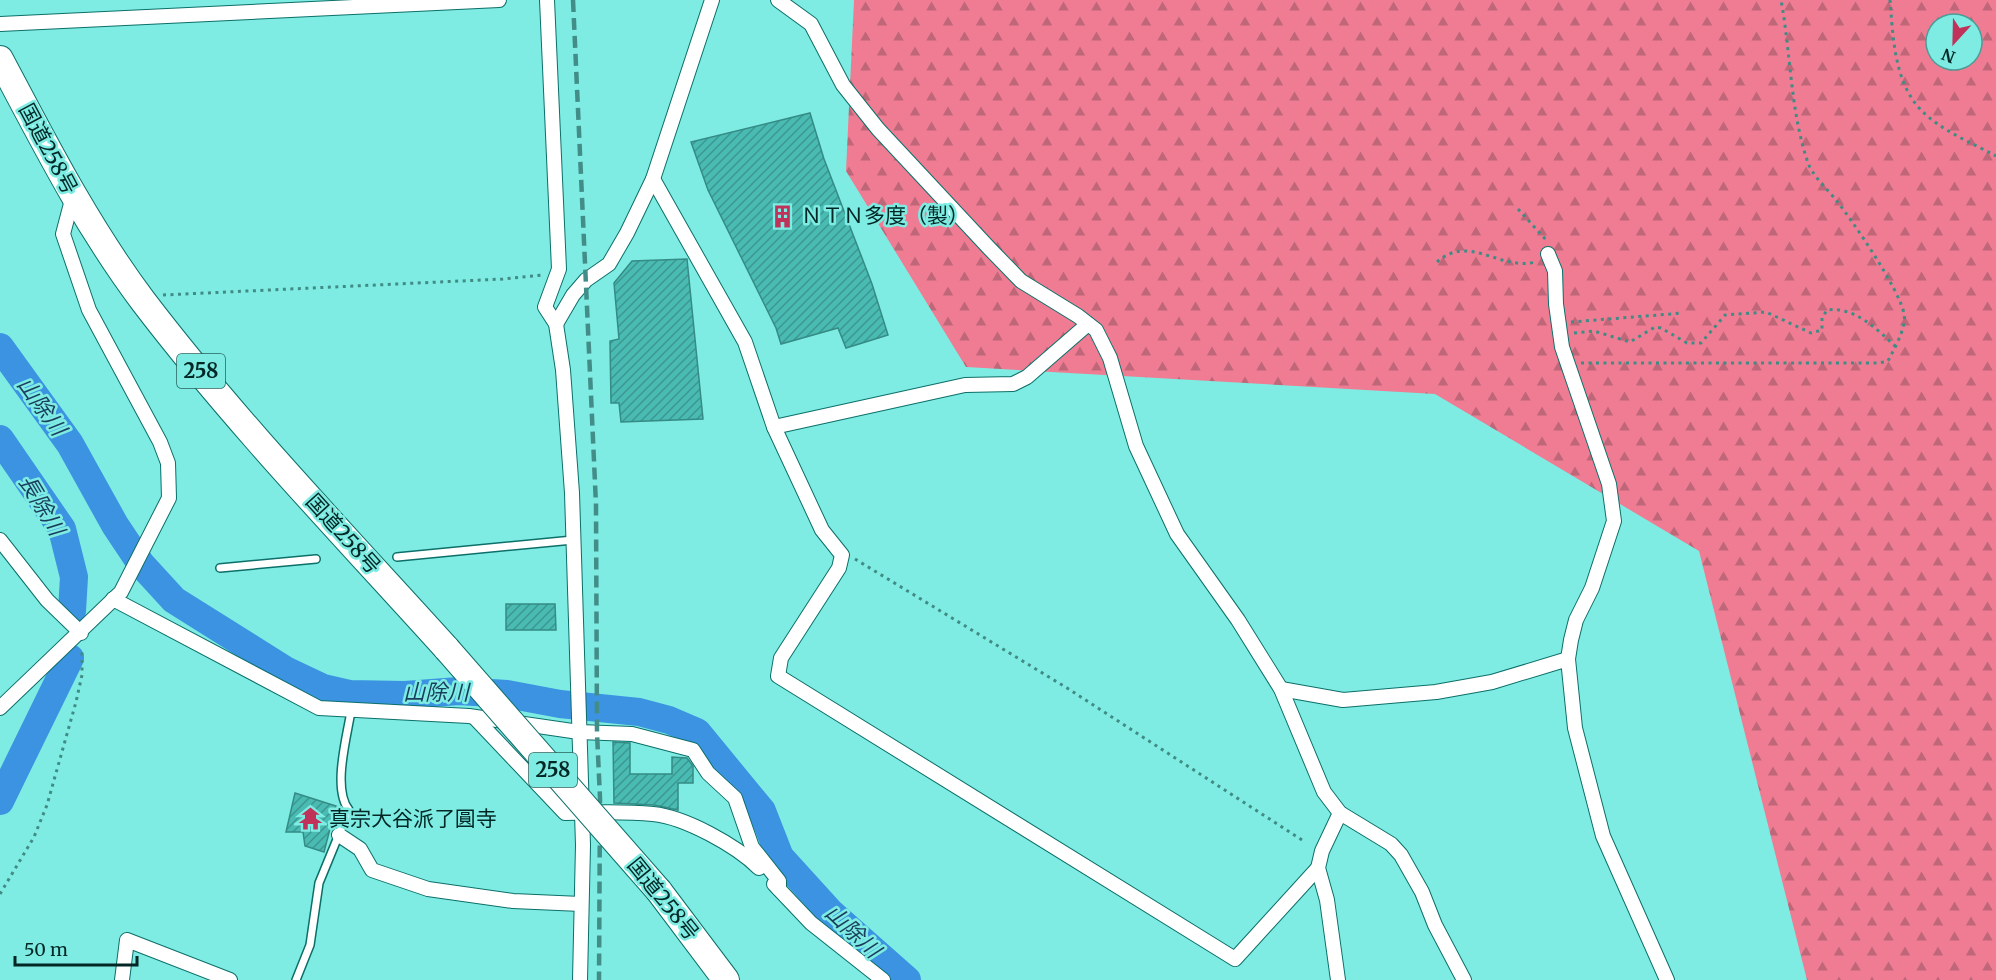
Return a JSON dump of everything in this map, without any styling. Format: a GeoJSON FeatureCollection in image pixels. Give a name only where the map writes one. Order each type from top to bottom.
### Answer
{"type":"FeatureCollection","features":[{"type":"Feature","properties":{"kind":"highway","name":"国道258号"},"geometry":{"type":"LineString","coordinates":[[0,59],[73,196],[142,300],[243,422],[447,649],[659,891],[726,980]]}},
{"type":"Feature","properties":{"kind":"street"},"geometry":{"type":"LineString","coordinates":[[0,24],[499,0]]}},
{"type":"Feature","properties":{"kind":"street"},"geometry":{"type":"LineString","coordinates":[[547,0],[559,269],[545,307],[556,324],[563,370],[573,540],[581,813],[580,980]]}},
{"type":"Feature","properties":{"kind":"street"},"geometry":{"type":"LineString","coordinates":[[556,324],[573,295],[586,280],[609,264],[653,179],[712,0]]}},
{"type":"Feature","properties":{"kind":"street"},"geometry":{"type":"LineString","coordinates":[[778,0],[811,24],[843,85],[878,129],[989,248],[1021,281],[1096,330],[1110,358],[1136,446],[1177,534],[1239,620],[1281,689],[1324,792],[1340,813],[1391,844],[1401,855],[1422,892],[1435,925],[1464,980]]}},
{"type":"Feature","properties":{"kind":"street"},"geometry":{"type":"LineString","coordinates":[[653,179],[745,342],[774,427],[822,530],[842,555],[839,568],[781,658],[778,676],[1235,958],[1318,868]]}},
{"type":"Feature","properties":{"kind":"street"},"geometry":{"type":"LineString","coordinates":[[1,706],[81,633],[117,595],[169,498],[168,463],[160,442],[89,310],[63,234],[73,196]]}},
{"type":"Feature","properties":{"kind":"street"},"geometry":{"type":"LineString","coordinates":[[1548,254],[1555,271],[1559,329],[1609,484],[1614,521],[1592,588],[1576,620],[1568,659],[1575,728],[1603,836],[1667,980]]}},
{"type":"Feature","properties":{"kind":"street"},"geometry":{"type":"LineString","coordinates":[[774,427],[965,385],[1013,384],[1027,377],[1088,324]]}},
{"type":"Feature","properties":{"kind":"street"},"geometry":{"type":"LineString","coordinates":[[0,540],[47,600],[81,633]]}},
{"type":"Feature","properties":{"kind":"street"},"geometry":{"type":"LineString","coordinates":[[117,595],[319,708],[474,717],[579,732],[632,735],[693,750],[708,773],[735,798],[752,847],[779,881],[779,889]]}},
{"type":"Feature","properties":{"kind":"street"},"geometry":{"type":"LineString","coordinates":[[1281,689],[1343,700],[1436,692],[1492,682],[1568,659]]}},
{"type":"Feature","properties":{"kind":"street"},"geometry":{"type":"LineString","coordinates":[[474,717],[565,813],[656,814],[701,830],[745,854],[811,922],[883,980]]}},
{"type":"Feature","properties":{"kind":"street"},"geometry":{"type":"LineString","coordinates":[[1338,980],[1329,910],[1318,868],[1322,851],[1340,813]]}},
{"type":"Feature","properties":{"kind":"street"},"geometry":{"type":"LineString","coordinates":[[339,835],[360,849],[372,870],[428,889],[513,901],[581,904]]}},
{"type":"Feature","properties":{"kind":"street"},"geometry":{"type":"LineString","coordinates":[[122,980],[127,940],[230,980]]}},
{"type":"Feature","properties":{"kind":"lane"},"geometry":{"type":"LineString","coordinates":[[397,557],[573,540]]}},
{"type":"Feature","properties":{"kind":"lane"},"geometry":{"type":"LineString","coordinates":[[220,568],[316,559]]}},
{"type":"Feature","properties":{"kind":"lane"},"geometry":{"type":"LineString","coordinates":[[296,980],[310,945],[319,883],[349,810],[342,801],[340,786],[351,711]]}},
{"type":"Feature","properties":{"kind":"path"},"geometry":{"type":"LineString","coordinates":[[1570,364],[1588,362],[1879,363],[1888,361],[1896,347],[1905,315],[1875,256],[1838,202],[1809,166],[1794,99],[1781,0]]}},
{"type":"Feature","properties":{"kind":"path"},"geometry":{"type":"LineString","coordinates":[[1890,0],[1897,57],[1913,101],[1922,112],[1941,125],[1996,156]]}},
{"type":"Feature","properties":{"kind":"path"},"geometry":{"type":"LineString","coordinates":[[1437,262],[1448,252],[1463,249],[1523,265],[1545,260],[1551,246],[1518,209]]}},
{"type":"Feature","properties":{"kind":"path"},"geometry":{"type":"LineString","coordinates":[[142,300],[151,294],[480,280],[545,274],[557,276]]}},
{"type":"Feature","properties":{"kind":"path"},"geometry":{"type":"LineString","coordinates":[[1559,329],[1594,331],[1630,342],[1655,327],[1687,343],[1701,343],[1725,315],[1766,312],[1811,333],[1822,330],[1822,318],[1827,309],[1841,308],[1875,327],[1896,347]]}},
{"type":"Feature","properties":{"kind":"path"},"geometry":{"type":"LineString","coordinates":[[1559,329],[1683,313]]}},
{"type":"Feature","properties":{"kind":"path"},"geometry":{"type":"LineString","coordinates":[[842,555],[851,557],[918,596],[1302,840]]}},
{"type":"Feature","properties":{"kind":"path"},"geometry":{"type":"LineString","coordinates":[[0,894],[34,837],[47,805],[82,675],[81,633]]}},
{"type":"Feature","properties":{"kind":"green space"},"geometry":{"type":"Polygon","coordinates":[[[854,0],[1996,0],[1996,980],[1807,980],[1699,551],[1435,394],[966,367],[846,171],[854,0]]]}},
{"type":"Feature","properties":{"kind":"building","name":"ＮＴＮ多度（製）"},"geometry":{"type":"Polygon","coordinates":[[[810,113],[824,159],[872,284],[888,335],[846,348],[838,328],[781,344],[776,328],[708,190],[691,142],[810,113]]]}},
{"type":"Feature","properties":{"kind":"building"},"geometry":{"type":"Polygon","coordinates":[[[687,259],[703,419],[621,422],[619,403],[611,403],[610,341],[619,339],[614,283],[632,261],[687,259]]]}},
{"type":"Feature","properties":{"kind":"building"},"geometry":{"type":"Polygon","coordinates":[[[506,604],[555,604],[556,630],[506,630],[506,604]]]}},
{"type":"Feature","properties":{"kind":"building"},"geometry":{"type":"Polygon","coordinates":[[[613,742],[630,743],[630,774],[672,774],[672,757],[687,758],[693,766],[693,783],[678,783],[678,810],[654,805],[614,803],[613,742]]]}},
{"type":"Feature","properties":{"kind":"building","name":"真宗大谷派了圓寺"},"geometry":{"type":"Polygon","coordinates":[[[295,793],[336,806],[324,852],[305,846],[303,832],[286,832],[295,793]]]}},
{"type":"Feature","properties":{"kind":"waterway","name":"山除川"},"geometry":{"type":"LineString","coordinates":[[0,347],[70,444],[115,525],[141,564],[174,600],[287,671],[323,688],[349,694],[405,695],[459,691],[507,694],[560,704],[639,712],[669,720],[697,732],[762,811],[780,857],[830,912],[907,980]]}},
{"type":"Feature","properties":{"kind":"waterway","name":"長除川"},"geometry":{"type":"LineString","coordinates":[[0,439],[62,529],[74,577],[72,611]]}},
{"type":"Feature","properties":{"kind":"waterway","name":"長除川"},"geometry":{"type":"LineString","coordinates":[[0,801],[70,658]]}},
{"type":"Feature","properties":{"kind":"railway"},"geometry":{"type":"LineString","coordinates":[[573,0],[596,505],[597,733],[600,798],[599,980]]}},
{"type":"Feature","properties":{"kind":"place","name":"ＮＴＮ多度（製）"},"geometry":{"type":"Point","coordinates":[783,216]}},
{"type":"Feature","properties":{"kind":"place","name":"真宗大谷派了圓寺"},"geometry":{"type":"Point","coordinates":[311,819]}}]}
